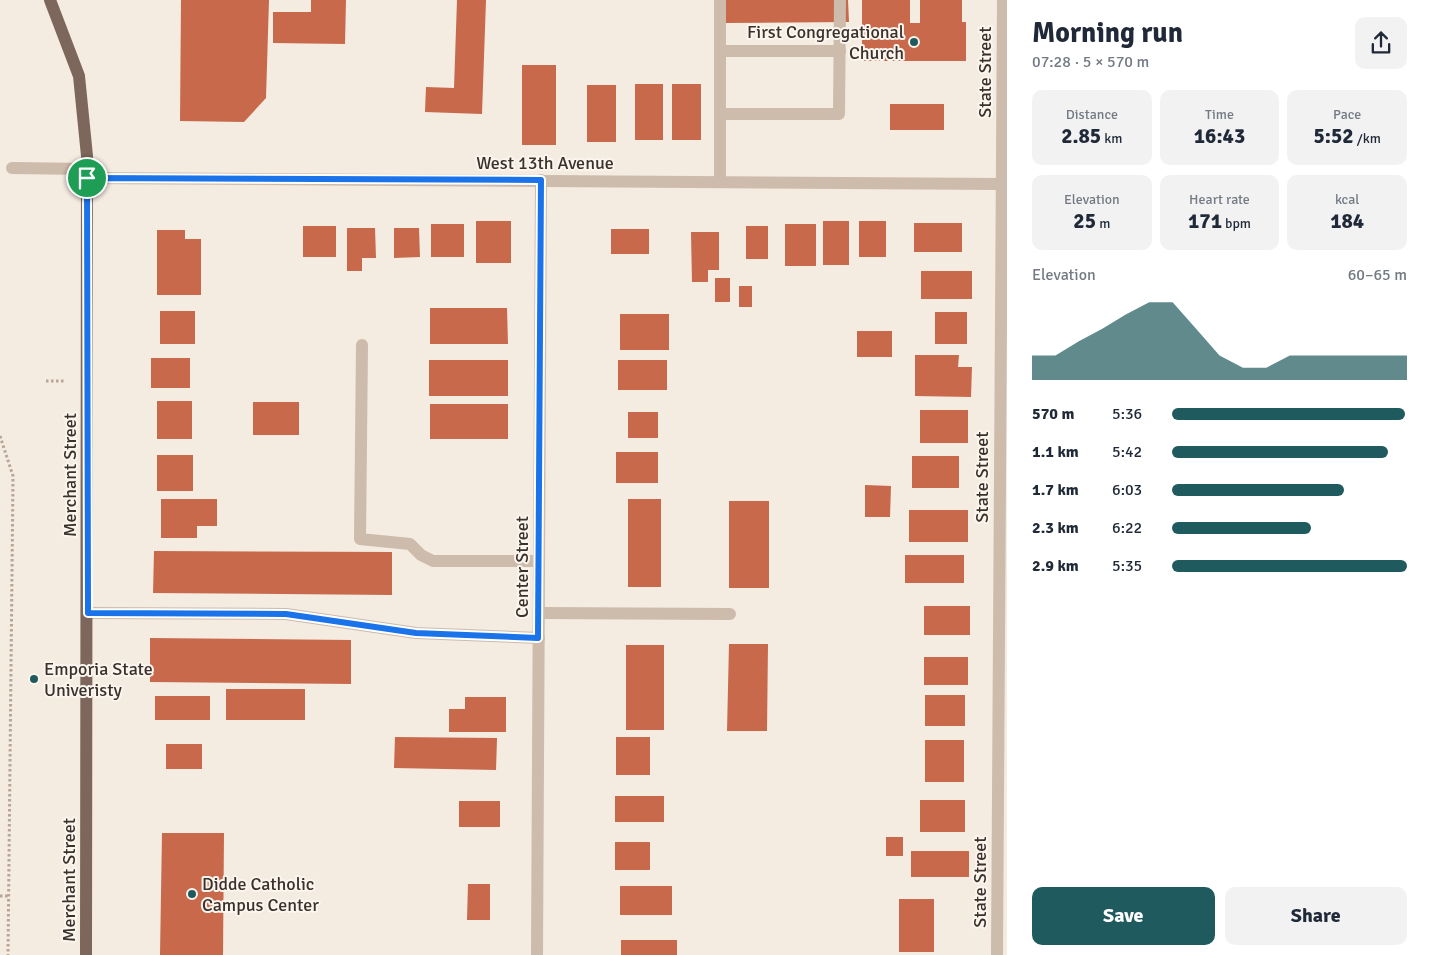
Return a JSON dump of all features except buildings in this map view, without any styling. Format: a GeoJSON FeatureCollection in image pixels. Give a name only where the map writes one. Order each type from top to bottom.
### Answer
{"type":"FeatureCollection","features":[{"type":"Feature","properties":{"kind":"main road","name":"Merchant Street"},"geometry":{"type":"LineString","coordinates":[[50,0],[79,76],[83,98],[87,173],[88,613],[86,955]]}},
{"type":"Feature","properties":{"kind":"street"},"geometry":{"type":"LineString","coordinates":[[720,0],[720,181]]}},
{"type":"Feature","properties":{"kind":"street"},"geometry":{"type":"LineString","coordinates":[[720,114],[839,114],[840,0]]}},
{"type":"Feature","properties":{"kind":"street","name":"State Street"},"geometry":{"type":"LineString","coordinates":[[997,955],[1003,532],[1003,0]]}},
{"type":"Feature","properties":{"kind":"street"},"geometry":{"type":"LineString","coordinates":[[720,51],[840,51]]}},
{"type":"Feature","properties":{"kind":"street","name":"West 13th Avenue"},"geometry":{"type":"LineString","coordinates":[[12,168],[87,173],[541,180],[1002,184]]}},
{"type":"Feature","properties":{"kind":"street","name":"Center Street"},"geometry":{"type":"LineString","coordinates":[[537,955],[541,180]]}},
{"type":"Feature","properties":{"kind":"street"},"geometry":{"type":"LineString","coordinates":[[362,345],[360,539],[410,544],[420,555],[433,561],[539,561]]}},
{"type":"Feature","properties":{"kind":"street"},"geometry":{"type":"LineString","coordinates":[[88,613],[286,614],[416,633],[538,638]]}},
{"type":"Feature","properties":{"kind":"street"},"geometry":{"type":"LineString","coordinates":[[539,613],[730,614]]}},
{"type":"Feature","properties":{"kind":"path"},"geometry":{"type":"LineString","coordinates":[[46,380],[64,381]]}},
{"type":"Feature","properties":{"kind":"path"},"geometry":{"type":"LineString","coordinates":[[0,436],[13,476],[8,955]]}},
{"type":"Feature","properties":{"kind":"path"},"geometry":{"type":"LineString","coordinates":[[0,896],[9,896]]}},
{"type":"Feature","properties":{"kind":"place","name":"First Congregational Church"},"geometry":{"type":"Point","coordinates":[914,42]}},
{"type":"Feature","properties":{"kind":"place","name":"Emporia State Univeristy"},"geometry":{"type":"Point","coordinates":[34,679]}},
{"type":"Feature","properties":{"kind":"place","name":"Didde Catholic Campus Center"},"geometry":{"type":"Point","coordinates":[192,894]}},
{"type":"Feature","properties":{"kind":"route"},"geometry":{"type":"LineString","coordinates":[[87,178],[541,180],[538,638],[416,633],[286,614],[88,613],[87,178]]}}]}
